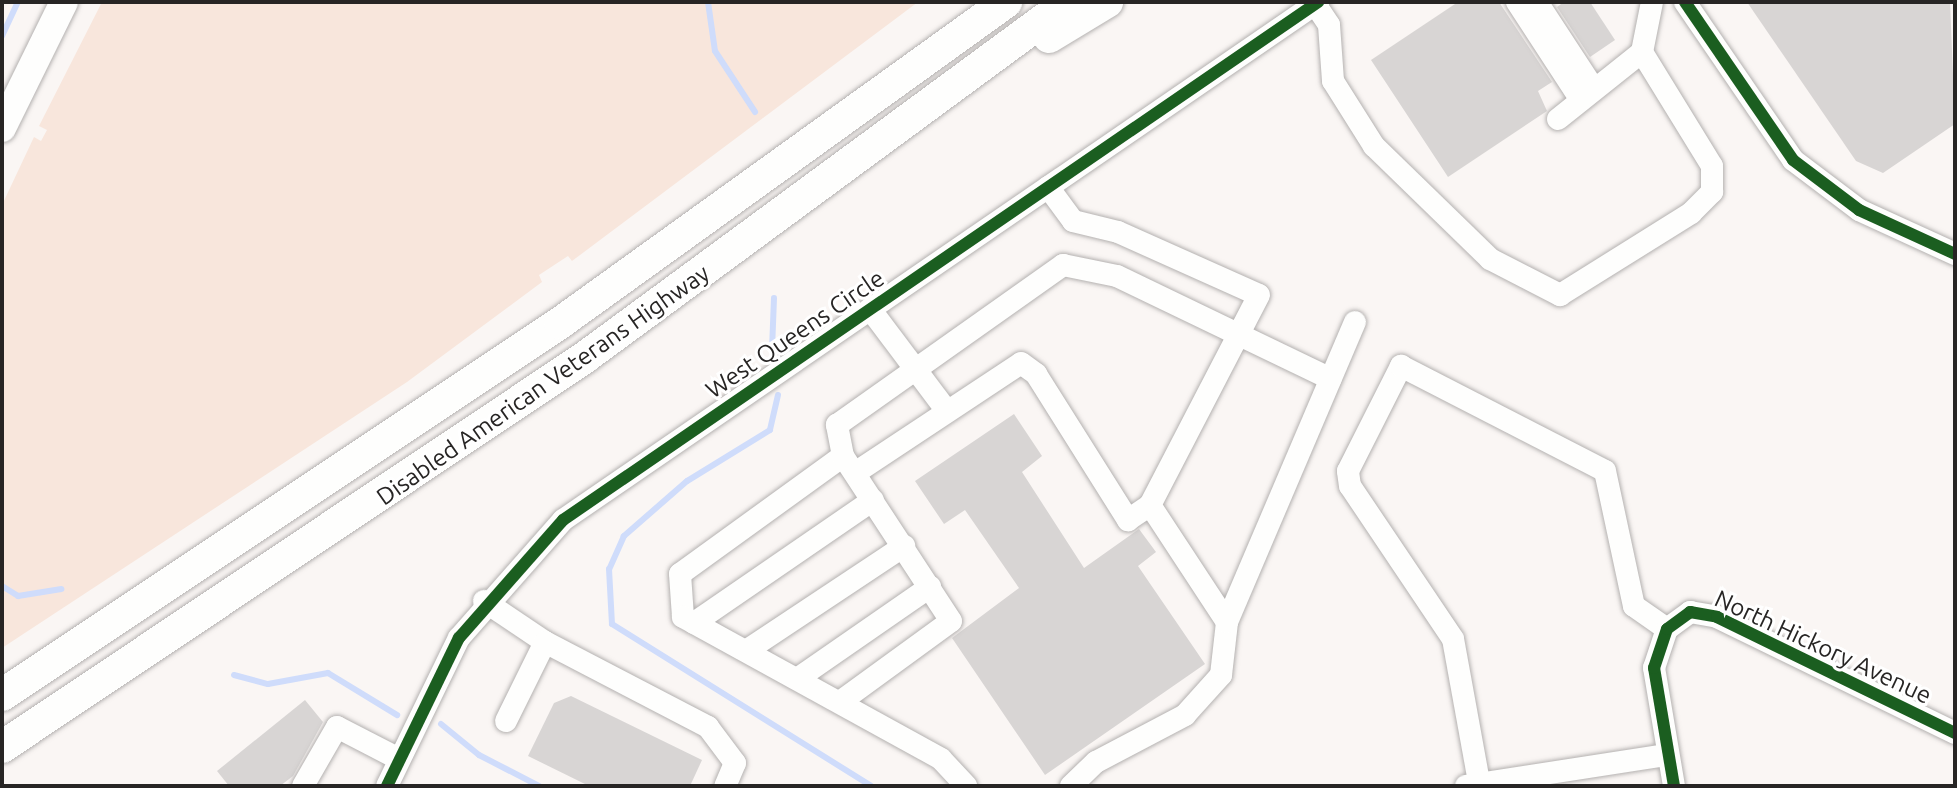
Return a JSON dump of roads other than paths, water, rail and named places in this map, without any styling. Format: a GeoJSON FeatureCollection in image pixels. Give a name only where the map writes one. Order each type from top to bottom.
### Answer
{"type":"FeatureCollection","features":[{"type":"Feature","properties":{"kind":"highway","name":"Disabled American Veterans Highway"},"geometry":{"type":"LineString","coordinates":[[2,695],[547,332],[1006,2]]}},
{"type":"Feature","properties":{"kind":"highway","name":"Disabled American Veterans Highway"},"geometry":{"type":"LineString","coordinates":[[2,747],[584,358],[917,117],[1068,2]]}},
{"type":"Feature","properties":{"kind":"highway"},"geometry":{"type":"LineString","coordinates":[[917,117],[1107,2]]}},
{"type":"Feature","properties":{"kind":"main road"},"geometry":{"type":"LineString","coordinates":[[2,128],[64,2]]}},
{"type":"Feature","properties":{"kind":"street"},"geometry":{"type":"LineString","coordinates":[[1517,2],[1587,94]]}},
{"type":"Feature","properties":{"kind":"street"},"geometry":{"type":"LineString","coordinates":[[1537,2],[1587,94]]}},
{"type":"Feature","properties":{"kind":"street"},"geometry":{"type":"LineString","coordinates":[[1558,119],[1642,52],[1652,2]]}},
{"type":"Feature","properties":{"kind":"street"},"geometry":{"type":"LineString","coordinates":[[1685,2],[1793,160],[1859,210],[1955,254]]}},
{"type":"Feature","properties":{"kind":"street"},"geometry":{"type":"LineString","coordinates":[[1317,3],[1329,25],[1333,81],[1381,154],[1490,259],[1560,295],[1691,213],[1712,192],[1712,166],[1642,52]]}},
{"type":"Feature","properties":{"kind":"street","name":"West Queens Circle"},"geometry":{"type":"LineString","coordinates":[[387,786],[435,680],[484,601],[563,520],[1317,3]]}},
{"type":"Feature","properties":{"kind":"street"},"geometry":{"type":"LineString","coordinates":[[966,786],[941,759],[683,617],[680,574],[849,464],[946,410],[1021,363],[1036,374],[1128,520],[1150,505],[1259,295],[1118,232],[1073,221],[1048,187]]}},
{"type":"Feature","properties":{"kind":"street"},"geometry":{"type":"LineString","coordinates":[[840,702],[951,621],[849,464],[837,425],[1063,265],[1117,276],[1331,379]]}},
{"type":"Feature","properties":{"kind":"street"},"geometry":{"type":"LineString","coordinates":[[870,309],[946,410]]}},
{"type":"Feature","properties":{"kind":"street"},"geometry":{"type":"LineString","coordinates":[[1071,786],[1096,762],[1185,715],[1221,675],[1227,622],[1355,322]]}},
{"type":"Feature","properties":{"kind":"street"},"geometry":{"type":"LineString","coordinates":[[1666,755],[1472,784],[1453,639],[1350,486],[1348,471],[1401,366],[1605,471],[1634,606],[1670,625],[1654,668],[1666,755],[1674,786]]}},
{"type":"Feature","properties":{"kind":"street"},"geometry":{"type":"LineString","coordinates":[[694,623],[873,500]]}},
{"type":"Feature","properties":{"kind":"street"},"geometry":{"type":"LineString","coordinates":[[1150,505],[1227,622]]}},
{"type":"Feature","properties":{"kind":"street"},"geometry":{"type":"LineString","coordinates":[[746,651],[904,546]]}},
{"type":"Feature","properties":{"kind":"street"},"geometry":{"type":"LineString","coordinates":[[797,679],[930,587]]}},
{"type":"Feature","properties":{"kind":"street"},"geometry":{"type":"LineString","coordinates":[[484,601],[545,642],[708,727],[735,763],[725,786]]}},
{"type":"Feature","properties":{"kind":"street","name":"North Hickory Avenue"},"geometry":{"type":"LineString","coordinates":[[1670,625],[1690,612],[1717,617],[1955,733]]}},
{"type":"Feature","properties":{"kind":"street"},"geometry":{"type":"LineString","coordinates":[[506,721],[545,642]]}},
{"type":"Feature","properties":{"kind":"street"},"geometry":{"type":"LineString","coordinates":[[303,786],[337,727],[399,759]]}},
{"type":"Feature","properties":{"kind":"waterway"},"geometry":{"type":"LineString","coordinates":[[2,36],[18,2]]}},
{"type":"Feature","properties":{"kind":"waterway"},"geometry":{"type":"LineString","coordinates":[[708,2],[715,51],[755,112]]}},
{"type":"Feature","properties":{"kind":"waterway"},"geometry":{"type":"LineString","coordinates":[[772,350],[774,298]]}},
{"type":"Feature","properties":{"kind":"waterway"},"geometry":{"type":"LineString","coordinates":[[778,395],[770,430],[687,481],[624,536],[609,569],[612,624],[871,786]]}},
{"type":"Feature","properties":{"kind":"waterway"},"geometry":{"type":"LineString","coordinates":[[2,586],[18,596],[61,589]]}},
{"type":"Feature","properties":{"kind":"waterway"},"geometry":{"type":"LineString","coordinates":[[234,675],[268,684],[328,673],[397,715]]}},
{"type":"Feature","properties":{"kind":"waterway"},"geometry":{"type":"LineString","coordinates":[[441,724],[479,755],[539,786]]}}]}
